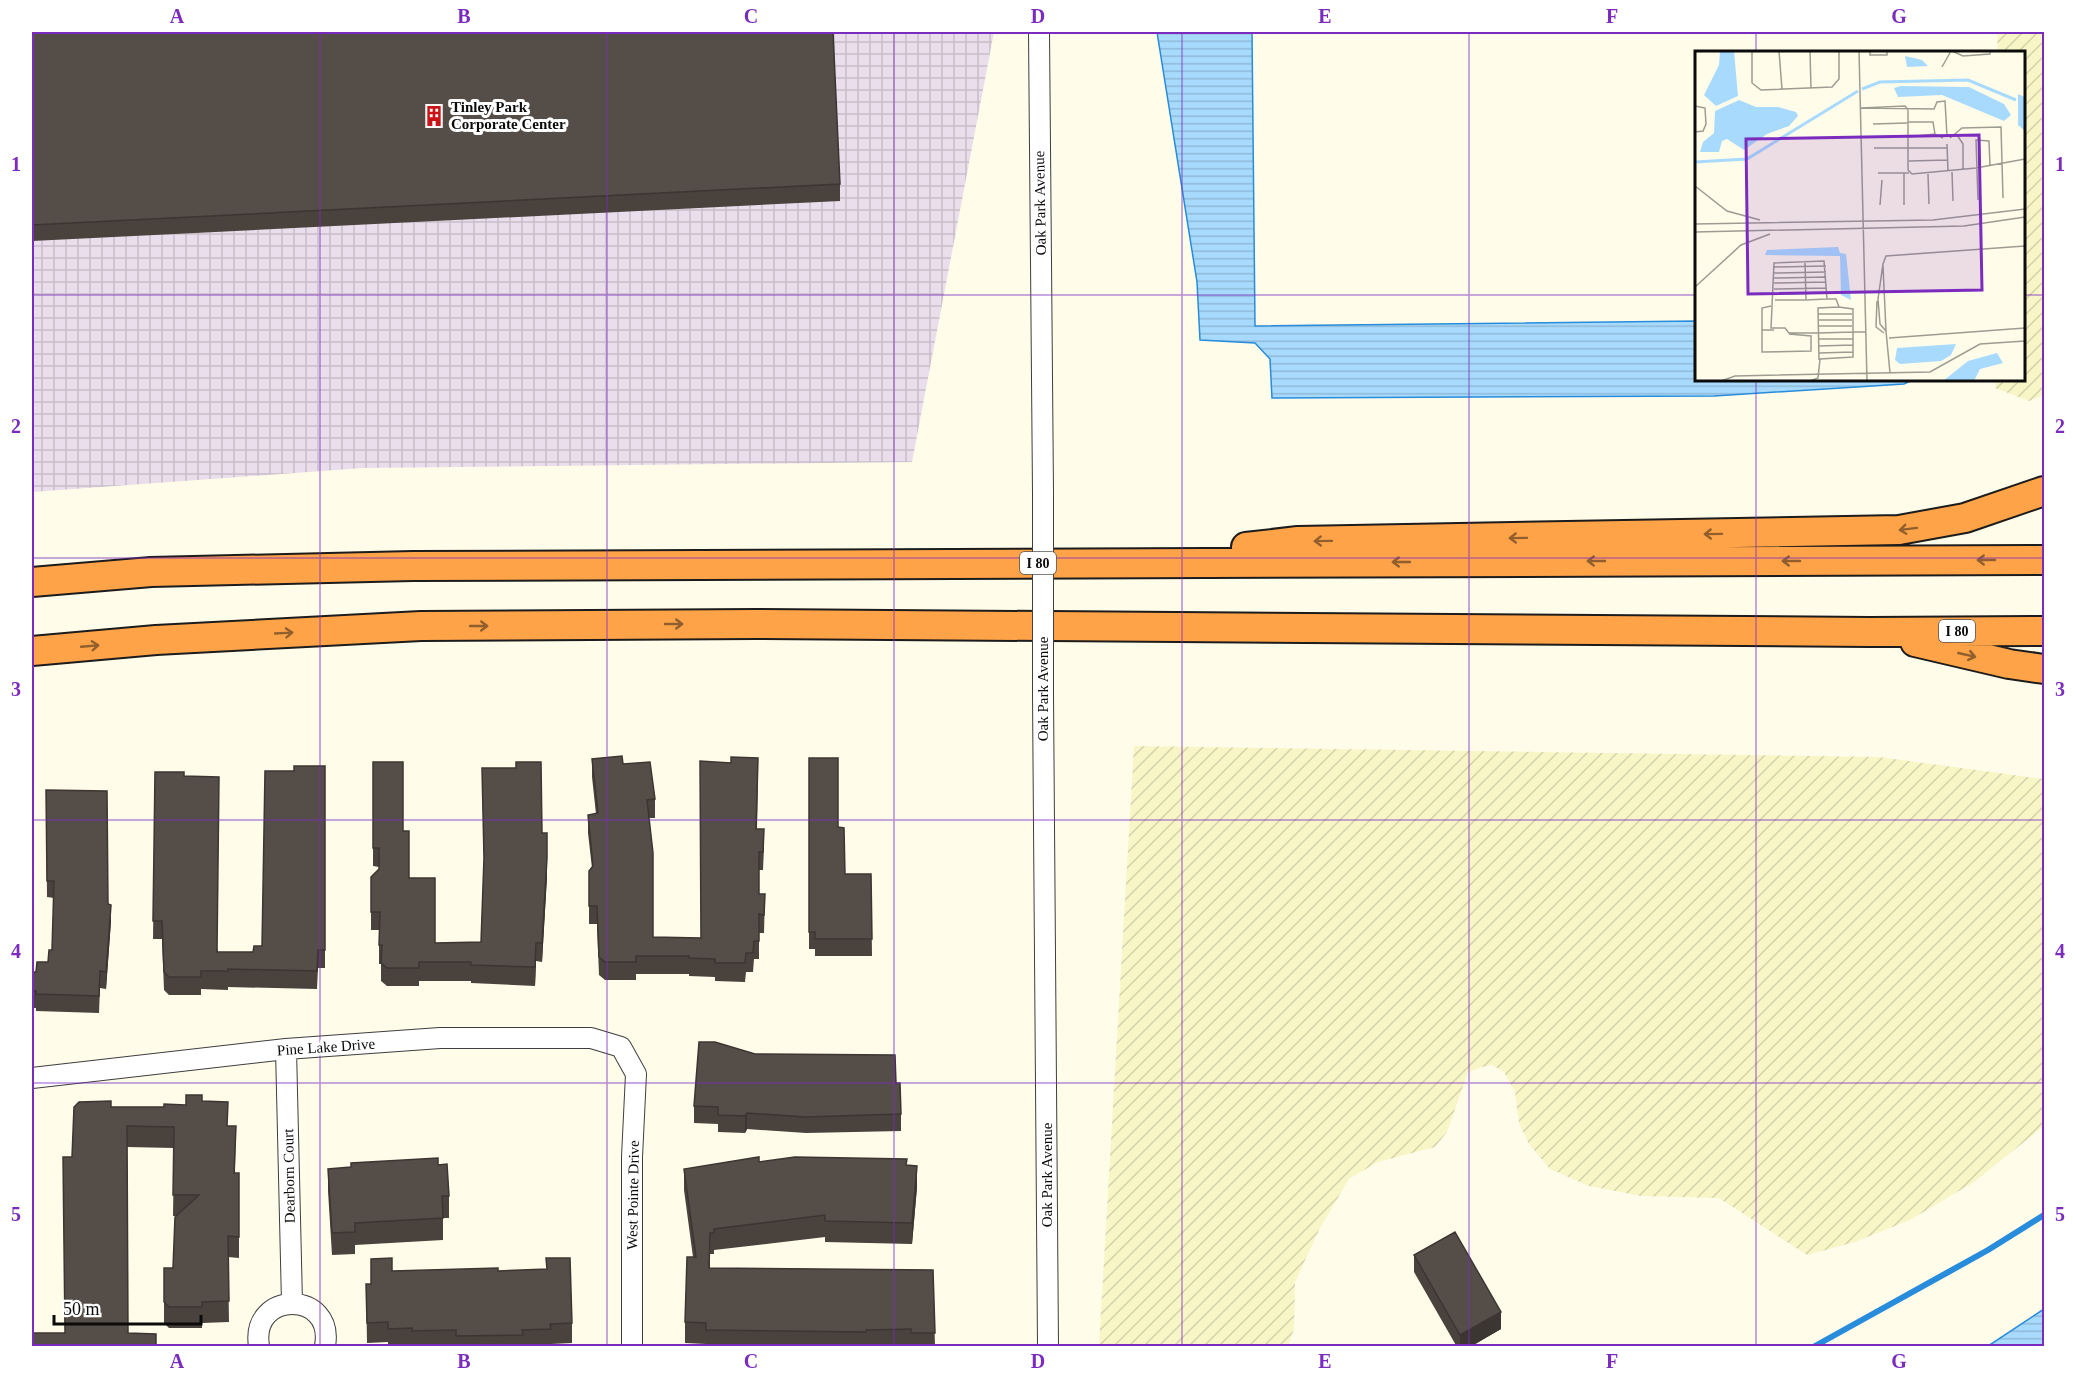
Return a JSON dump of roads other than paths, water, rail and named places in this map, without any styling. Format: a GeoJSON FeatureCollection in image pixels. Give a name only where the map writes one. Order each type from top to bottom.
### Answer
{"type":"FeatureCollection","features":[{"type":"Feature","properties":{"kind":"highway"},"geometry":{"type":"LineString","coordinates":[[1085,563],[1298,541],[1899,530],[1965,518],[2044,491]]}},
{"type":"Feature","properties":{"kind":"highway","name":"I 80"},"geometry":{"type":"LineString","coordinates":[[32,582],[151,572],[401,566],[2044,560]]}},
{"type":"Feature","properties":{"kind":"highway","name":"I 80"},"geometry":{"type":"LineString","coordinates":[[32,651],[156,640],[433,626],[768,624],[1870,632],[2044,631]]}},
{"type":"Feature","properties":{"kind":"highway"},"geometry":{"type":"LineString","coordinates":[[1870,632],[2009,664],[2044,669]]}},
{"type":"Feature","properties":{"kind":"street","name":"Oak Park Avenue"},"geometry":{"type":"LineString","coordinates":[[1039,32],[1048,1347]]}},
{"type":"Feature","properties":{"kind":"street","name":"Pine Lake Drive"},"geometry":{"type":"LineString","coordinates":[[32,1078],[286,1049],[440,1038],[591,1038],[608,1041],[621,1047]]}},
{"type":"Feature","properties":{"kind":"street","name":"West Pointe Drive"},"geometry":{"type":"LineString","coordinates":[[621,1047],[636,1074],[632,1157],[632,1347]]}},
{"type":"Feature","properties":{"kind":"street","name":"Dearborn Court"},"geometry":{"type":"LineString","coordinates":[[286,1049],[292,1303]]}},
{"type":"Feature","properties":{"kind":"street"},"geometry":{"type":"LineString","coordinates":[[259,1347],[259,1328],[264,1318],[271,1310],[292,1303],[311,1309],[319,1316],[326,1334],[325,1347]]}},
{"type":"Feature","properties":{"kind":"water"},"geometry":{"type":"Polygon","coordinates":[[[1157,32],[1252,32],[1255,326],[1695,321],[1695,381],[1910,381],[1904,384],[1714,396],[1272,398],[1270,359],[1255,343],[1200,340],[1197,282],[1157,32]]]}},
{"type":"Feature","properties":{"kind":"water"},"geometry":{"type":"Polygon","coordinates":[[[2044,1309],[2044,1346],[1988,1346],[2044,1309]]]}},
{"type":"Feature","properties":{"kind":"waterway"},"geometry":{"type":"LineString","coordinates":[[1815,1346],[1988,1250],[2044,1215]]}},
{"type":"Feature","properties":{"kind":"place","name":"Tinley Park Corporate Center"},"geometry":{"type":"Point","coordinates":[434,116]}}]}
